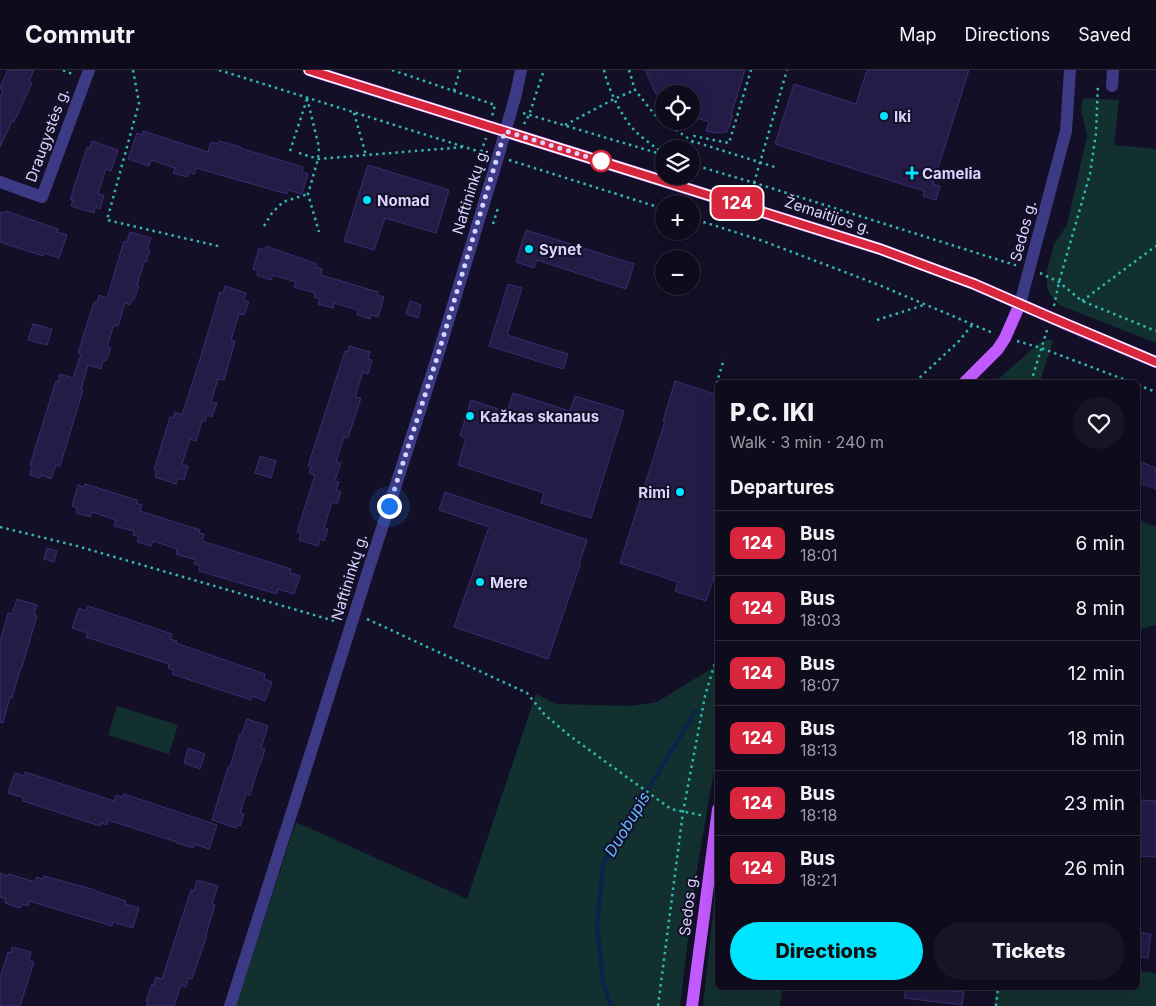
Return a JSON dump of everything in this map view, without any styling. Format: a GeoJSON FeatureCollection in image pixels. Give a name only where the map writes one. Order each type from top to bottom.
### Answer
{"type":"FeatureCollection","features":[{"type":"Feature","properties":{"kind":"main road","name":"Žemaitijos g."},"geometry":{"type":"LineString","coordinates":[[309,70],[880,249],[974,284],[1156,362]]}},
{"type":"Feature","properties":{"kind":"main road","name":"Sedos g."},"geometry":{"type":"LineString","coordinates":[[967,380],[998,349],[1020,304]]}},
{"type":"Feature","properties":{"kind":"main road","name":"Sedos g."},"geometry":{"type":"LineString","coordinates":[[692,1006],[715,828]]}},
{"type":"Feature","properties":{"kind":"street","name":"Draugystės g."},"geometry":{"type":"LineString","coordinates":[[0,182],[42,197],[89,70]]}},
{"type":"Feature","properties":{"kind":"street","name":"Naftininkų g."},"geometry":{"type":"LineString","coordinates":[[230,1006],[437,358],[498,157],[521,70]]}},
{"type":"Feature","properties":{"kind":"street","name":"Sedos g."},"geometry":{"type":"LineString","coordinates":[[1020,304],[1066,131],[1070,70]]}},
{"type":"Feature","properties":{"kind":"street"},"geometry":{"type":"LineString","coordinates":[[1112,86],[1113,70]]}},
{"type":"Feature","properties":{"kind":"path"},"geometry":{"type":"LineString","coordinates":[[133,70],[139,103],[106,220],[222,247]]}},
{"type":"Feature","properties":{"kind":"path"},"geometry":{"type":"LineString","coordinates":[[219,70],[655,206]]}},
{"type":"Feature","properties":{"kind":"path"},"geometry":{"type":"LineString","coordinates":[[392,70],[496,105],[481,152]]}},
{"type":"Feature","properties":{"kind":"path"},"geometry":{"type":"LineString","coordinates":[[454,91],[460,70]]}},
{"type":"Feature","properties":{"kind":"path"},"geometry":{"type":"LineString","coordinates":[[518,136],[529,115],[544,70]]}},
{"type":"Feature","properties":{"kind":"path"},"geometry":{"type":"LineString","coordinates":[[604,70],[606,82],[618,106],[636,131],[655,147]]}},
{"type":"Feature","properties":{"kind":"path"},"geometry":{"type":"LineString","coordinates":[[629,70],[635,90],[655,115],[691,140]]}},
{"type":"Feature","properties":{"kind":"path"},"geometry":{"type":"LineString","coordinates":[[692,140],[694,136],[729,143],[751,70]]}},
{"type":"Feature","properties":{"kind":"path"},"geometry":{"type":"LineString","coordinates":[[754,182],[787,70]]}},
{"type":"Feature","properties":{"kind":"path"},"geometry":{"type":"LineString","coordinates":[[1032,380],[1052,318],[1059,282],[1090,174],[1096,132],[1098,78]]}},
{"type":"Feature","properties":{"kind":"path"},"geometry":{"type":"LineString","coordinates":[[564,126],[614,98],[635,90]]}},
{"type":"Feature","properties":{"kind":"path"},"geometry":{"type":"LineString","coordinates":[[290,151],[307,98]]}},
{"type":"Feature","properties":{"kind":"path"},"geometry":{"type":"LineString","coordinates":[[307,98],[319,147],[318,159],[308,194],[319,232]]}},
{"type":"Feature","properties":{"kind":"path"},"geometry":{"type":"LineString","coordinates":[[511,110],[655,152]]}},
{"type":"Feature","properties":{"kind":"path"},"geometry":{"type":"LineString","coordinates":[[354,112],[366,155]]}},
{"type":"Feature","properties":{"kind":"path"},"geometry":{"type":"LineString","coordinates":[[700,143],[778,168]]}},
{"type":"Feature","properties":{"kind":"path"},"geometry":{"type":"LineString","coordinates":[[299,153],[318,159],[465,147]]}},
{"type":"Feature","properties":{"kind":"path"},"geometry":{"type":"LineString","coordinates":[[700,167],[1030,269],[1059,282],[1082,301],[1156,332]]}},
{"type":"Feature","properties":{"kind":"path"},"geometry":{"type":"LineString","coordinates":[[264,226],[272,213],[283,202],[308,194]]}},
{"type":"Feature","properties":{"kind":"path"},"geometry":{"type":"LineString","coordinates":[[700,221],[763,241],[1005,338],[1041,348],[1126,380]]}},
{"type":"Feature","properties":{"kind":"path"},"geometry":{"type":"LineString","coordinates":[[1082,301],[1156,246]]}},
{"type":"Feature","properties":{"kind":"path"},"geometry":{"type":"LineString","coordinates":[[877,320],[925,305]]}},
{"type":"Feature","properties":{"kind":"path"},"geometry":{"type":"LineString","coordinates":[[917,380],[959,340],[972,324]]}},
{"type":"Feature","properties":{"kind":"path"},"geometry":{"type":"LineString","coordinates":[[718,380],[724,359]]}},
{"type":"Feature","properties":{"kind":"path"},"geometry":{"type":"LineString","coordinates":[[1140,386],[1156,392]]}},
{"type":"Feature","properties":{"kind":"path"},"geometry":{"type":"LineString","coordinates":[[0,527],[77,546],[351,626]]}},
{"type":"Feature","properties":{"kind":"path"},"geometry":{"type":"LineString","coordinates":[[366,618],[528,693],[545,715],[570,736],[671,809],[682,812],[715,813]]}},
{"type":"Feature","properties":{"kind":"path"},"geometry":{"type":"LineString","coordinates":[[658,1006],[682,812],[705,696],[715,663]]}},
{"type":"Feature","properties":{"kind":"path"},"geometry":{"type":"LineString","coordinates":[[996,1006],[998,990]]}},
{"type":"Feature","properties":{"kind":"green space"},"geometry":{"type":"Polygon","coordinates":[[[1083,98],[1119,100],[1114,145],[1156,149],[1156,343],[1059,305],[1047,287],[1047,271],[1054,244],[1067,225],[1087,136],[1081,110],[1083,98]]]}},
{"type":"Feature","properties":{"kind":"green space"},"geometry":{"type":"Polygon","coordinates":[[[1053,340],[1041,380],[997,380],[1039,343],[1053,340]]]}},
{"type":"Feature","properties":{"kind":"green space"},"geometry":{"type":"Polygon","coordinates":[[[1140,520],[1156,527],[1156,625],[1140,629],[1140,520]]]}},
{"type":"Feature","properties":{"kind":"green space"},"geometry":{"type":"Polygon","coordinates":[[[715,666],[715,766],[696,875],[680,1006],[236,1006],[296,822],[467,899],[536,694],[556,704],[631,706],[657,702],[715,666]]]}},
{"type":"Feature","properties":{"kind":"green space"},"geometry":{"type":"Polygon","coordinates":[[[117,706],[178,725],[169,754],[108,735],[117,706]]]}},
{"type":"Feature","properties":{"kind":"green space"},"geometry":{"type":"Polygon","coordinates":[[[715,894],[715,990],[782,990],[780,1006],[703,1006],[715,894]]]}},
{"type":"Feature","properties":{"kind":"green space"},"geometry":{"type":"Polygon","coordinates":[[[1140,971],[1156,973],[1156,1006],[994,1006],[996,990],[1140,990],[1140,971]]]}},
{"type":"Feature","properties":{"kind":"building"},"geometry":{"type":"Polygon","coordinates":[[[8,70],[34,70],[29,81],[32,83],[0,147],[0,98],[3,90],[0,88],[8,70]]]}},
{"type":"Feature","properties":{"kind":"building"},"geometry":{"type":"Polygon","coordinates":[[[645,70],[745,70],[727,132],[706,131],[709,122],[700,119],[700,85],[655,85],[655,92],[645,70]]]}},
{"type":"Feature","properties":{"kind":"building"},"geometry":{"type":"Polygon","coordinates":[[[867,70],[969,70],[933,184],[940,186],[936,200],[923,196],[924,191],[775,144],[794,84],[856,104],[867,70]]]}},
{"type":"Feature","properties":{"kind":"building"},"geometry":{"type":"Polygon","coordinates":[[[143,131],[208,152],[211,142],[218,144],[219,141],[303,167],[302,172],[308,174],[302,194],[288,190],[287,194],[196,168],[194,174],[189,172],[187,177],[173,173],[175,168],[151,160],[149,166],[128,159],[137,133],[143,135],[143,131]]]}},
{"type":"Feature","properties":{"kind":"building"},"geometry":{"type":"Polygon","coordinates":[[[92,141],[118,150],[111,171],[106,169],[98,194],[104,195],[100,209],[95,207],[94,213],[71,206],[73,200],[70,200],[87,147],[90,148],[92,141]]]}},
{"type":"Feature","properties":{"kind":"building"},"geometry":{"type":"Polygon","coordinates":[[[368,165],[449,190],[436,233],[385,218],[374,250],[344,241],[368,165]]]}},
{"type":"Feature","properties":{"kind":"building"},"geometry":{"type":"Polygon","coordinates":[[[6,211],[58,229],[57,232],[67,235],[59,258],[44,253],[43,256],[0,242],[0,212],[5,213],[6,211]]]}},
{"type":"Feature","properties":{"kind":"building"},"geometry":{"type":"Polygon","coordinates":[[[526,230],[634,264],[626,289],[537,260],[534,268],[516,262],[526,230]]]}},
{"type":"Feature","properties":{"kind":"building"},"geometry":{"type":"Polygon","coordinates":[[[130,232],[151,238],[147,249],[150,250],[146,262],[144,262],[134,300],[132,299],[130,305],[125,303],[118,326],[114,325],[107,346],[111,348],[106,361],[103,360],[101,369],[88,365],[81,389],[83,390],[60,466],[56,465],[51,479],[41,475],[40,478],[30,475],[32,465],[30,465],[56,381],[58,382],[60,374],[73,378],[81,354],[78,353],[94,302],[97,303],[99,295],[107,298],[124,241],[127,242],[130,232]]]}},
{"type":"Feature","properties":{"kind":"building"},"geometry":{"type":"Polygon","coordinates":[[[266,246],[317,264],[316,267],[322,269],[321,275],[378,292],[377,295],[384,297],[378,317],[371,315],[370,319],[357,315],[358,310],[334,303],[333,308],[318,304],[320,299],[314,297],[315,293],[294,287],[296,282],[273,275],[271,280],[257,275],[258,271],[253,269],[259,248],[265,250],[266,246]]]}},
{"type":"Feature","properties":{"kind":"building"},"geometry":{"type":"Polygon","coordinates":[[[508,284],[522,288],[507,335],[568,354],[563,369],[489,346],[508,284]]]}},
{"type":"Feature","properties":{"kind":"building"},"geometry":{"type":"Polygon","coordinates":[[[225,286],[246,293],[244,300],[249,302],[244,315],[239,314],[231,340],[235,341],[224,380],[218,379],[211,402],[217,403],[212,417],[207,415],[205,421],[202,421],[196,441],[190,439],[182,464],[188,466],[184,480],[178,478],[176,484],[155,477],[157,471],[154,470],[170,417],[173,418],[175,412],[182,415],[220,292],[223,293],[225,286]]]}},
{"type":"Feature","properties":{"kind":"building"},"geometry":{"type":"Polygon","coordinates":[[[410,301],[421,305],[418,318],[406,314],[410,301]]]}},
{"type":"Feature","properties":{"kind":"building"},"geometry":{"type":"Polygon","coordinates":[[[33,324],[52,329],[47,345],[28,340],[33,324]]]}},
{"type":"Feature","properties":{"kind":"building"},"geometry":{"type":"Polygon","coordinates":[[[349,346],[370,352],[368,359],[372,360],[368,374],[363,372],[355,397],[361,398],[348,438],[344,437],[336,462],[341,463],[335,481],[339,482],[336,490],[341,492],[337,504],[332,502],[324,528],[328,529],[324,541],[320,539],[318,546],[299,540],[301,534],[297,532],[315,475],[309,473],[311,467],[308,466],[345,351],[348,352],[349,346]]]}},
{"type":"Feature","properties":{"kind":"building","name":"Rimi"},"geometry":{"type":"Polygon","coordinates":[[[675,381],[715,394],[715,574],[706,601],[675,591],[678,582],[620,563],[665,421],[663,421],[675,381]]]}},
{"type":"Feature","properties":{"kind":"building"},"geometry":{"type":"Polygon","coordinates":[[[513,393],[570,411],[575,396],[624,411],[591,518],[541,503],[544,493],[458,465],[466,438],[460,436],[471,400],[507,412],[513,393]]]}},
{"type":"Feature","properties":{"kind":"building"},"geometry":{"type":"Polygon","coordinates":[[[260,456],[276,461],[271,478],[255,473],[260,456]]]}},
{"type":"Feature","properties":{"kind":"building"},"geometry":{"type":"Polygon","coordinates":[[[1140,462],[1156,468],[1156,489],[1140,483],[1140,462]]]}},
{"type":"Feature","properties":{"kind":"building"},"geometry":{"type":"Polygon","coordinates":[[[85,484],[137,500],[136,503],[142,505],[140,511],[200,530],[199,533],[204,534],[202,541],[291,569],[290,573],[300,576],[294,594],[278,589],[277,594],[199,571],[200,566],[194,564],[196,560],[176,554],[177,549],[153,541],[151,546],[137,542],[139,537],[133,535],[134,531],[114,526],[116,520],[92,512],[90,517],[76,513],[77,508],[72,506],[78,485],[84,487],[85,484]]]}},
{"type":"Feature","properties":{"kind":"building"},"geometry":{"type":"Polygon","coordinates":[[[445,492],[587,540],[548,659],[454,627],[489,527],[439,510],[445,492]]]}},
{"type":"Feature","properties":{"kind":"building"},"geometry":{"type":"Polygon","coordinates":[[[47,548],[57,551],[54,562],[44,559],[47,548]]]}},
{"type":"Feature","properties":{"kind":"building"},"geometry":{"type":"Polygon","coordinates":[[[17,599],[37,605],[34,615],[37,616],[3,723],[0,722],[0,642],[8,613],[12,614],[17,599]]]}},
{"type":"Feature","properties":{"kind":"building"},"geometry":{"type":"Polygon","coordinates":[[[88,606],[172,634],[170,639],[177,641],[176,643],[265,674],[264,679],[272,682],[265,701],[252,696],[251,700],[172,674],[174,670],[168,668],[169,664],[86,637],[88,633],[72,628],[79,608],[86,611],[88,606]]]}},
{"type":"Feature","properties":{"kind":"building"},"geometry":{"type":"Polygon","coordinates":[[[247,719],[268,726],[261,748],[265,749],[261,763],[250,795],[246,794],[240,813],[244,814],[240,826],[237,825],[236,828],[212,820],[228,767],[230,767],[240,734],[242,734],[247,719]]]}},
{"type":"Feature","properties":{"kind":"building"},"geometry":{"type":"Polygon","coordinates":[[[188,748],[205,754],[200,769],[184,763],[188,748]]]}},
{"type":"Feature","properties":{"kind":"building"},"geometry":{"type":"Polygon","coordinates":[[[25,772],[114,801],[116,795],[123,797],[124,794],[217,825],[209,849],[194,844],[193,848],[108,820],[107,825],[101,823],[100,826],[23,801],[24,798],[8,793],[15,773],[24,776],[25,772]]]}},
{"type":"Feature","properties":{"kind":"building"},"geometry":{"type":"Polygon","coordinates":[[[1141,800],[1156,801],[1156,857],[1140,856],[1141,800]]]}},
{"type":"Feature","properties":{"kind":"building"},"geometry":{"type":"Polygon","coordinates":[[[0,873],[35,882],[37,877],[43,879],[44,876],[126,901],[125,904],[139,908],[133,928],[113,922],[112,926],[29,901],[28,906],[22,904],[20,908],[5,903],[6,899],[0,897],[0,873]]]}},
{"type":"Feature","properties":{"kind":"building"},"geometry":{"type":"Polygon","coordinates":[[[197,880],[218,886],[212,904],[215,905],[207,935],[192,979],[188,978],[186,987],[181,985],[174,1006],[147,1006],[148,1002],[146,1001],[152,984],[154,985],[156,977],[162,979],[191,890],[194,891],[197,880]]]}},
{"type":"Feature","properties":{"kind":"building"},"geometry":{"type":"Polygon","coordinates":[[[1140,932],[1151,934],[1148,958],[1140,957],[1140,932]]]}},
{"type":"Feature","properties":{"kind":"building"},"geometry":{"type":"Polygon","coordinates":[[[12,947],[31,952],[29,960],[34,962],[20,1006],[0,1006],[0,978],[8,952],[11,953],[12,947]]]}},
{"type":"Feature","properties":{"kind":"building"},"geometry":{"type":"Polygon","coordinates":[[[906,990],[964,992],[962,1005],[904,998],[906,990]]]}},
{"type":"Feature","properties":{"kind":"waterway","name":"Duobupis"},"geometry":{"type":"LineString","coordinates":[[611,1006],[603,981],[597,927],[603,864],[695,712]]}},
{"type":"Feature","properties":{"kind":"bus line","name":"124"},"geometry":{"type":"LineString","coordinates":[[309,70],[880,249],[974,284],[1156,362]]}},
{"type":"Feature","properties":{"kind":"place","name":"Iki"},"geometry":{"type":"Point","coordinates":[884,116]}},
{"type":"Feature","properties":{"kind":"place","name":"Camelia"},"geometry":{"type":"Point","coordinates":[912,173]}},
{"type":"Feature","properties":{"kind":"place","name":"Nomad"},"geometry":{"type":"Point","coordinates":[367,200]}},
{"type":"Feature","properties":{"kind":"place","name":"Synet"},"geometry":{"type":"Point","coordinates":[529,249]}},
{"type":"Feature","properties":{"kind":"place","name":"Kažkas skanaus"},"geometry":{"type":"Point","coordinates":[470,416]}},
{"type":"Feature","properties":{"kind":"place","name":"Rimi"},"geometry":{"type":"Point","coordinates":[680,492]}},
{"type":"Feature","properties":{"kind":"place","name":"Mere"},"geometry":{"type":"Point","coordinates":[480,582]}},
{"type":"Feature","properties":{"kind":"route"},"geometry":{"type":"LineString","coordinates":[[389,506],[437,358],[505,131],[601,161]]}}]}
